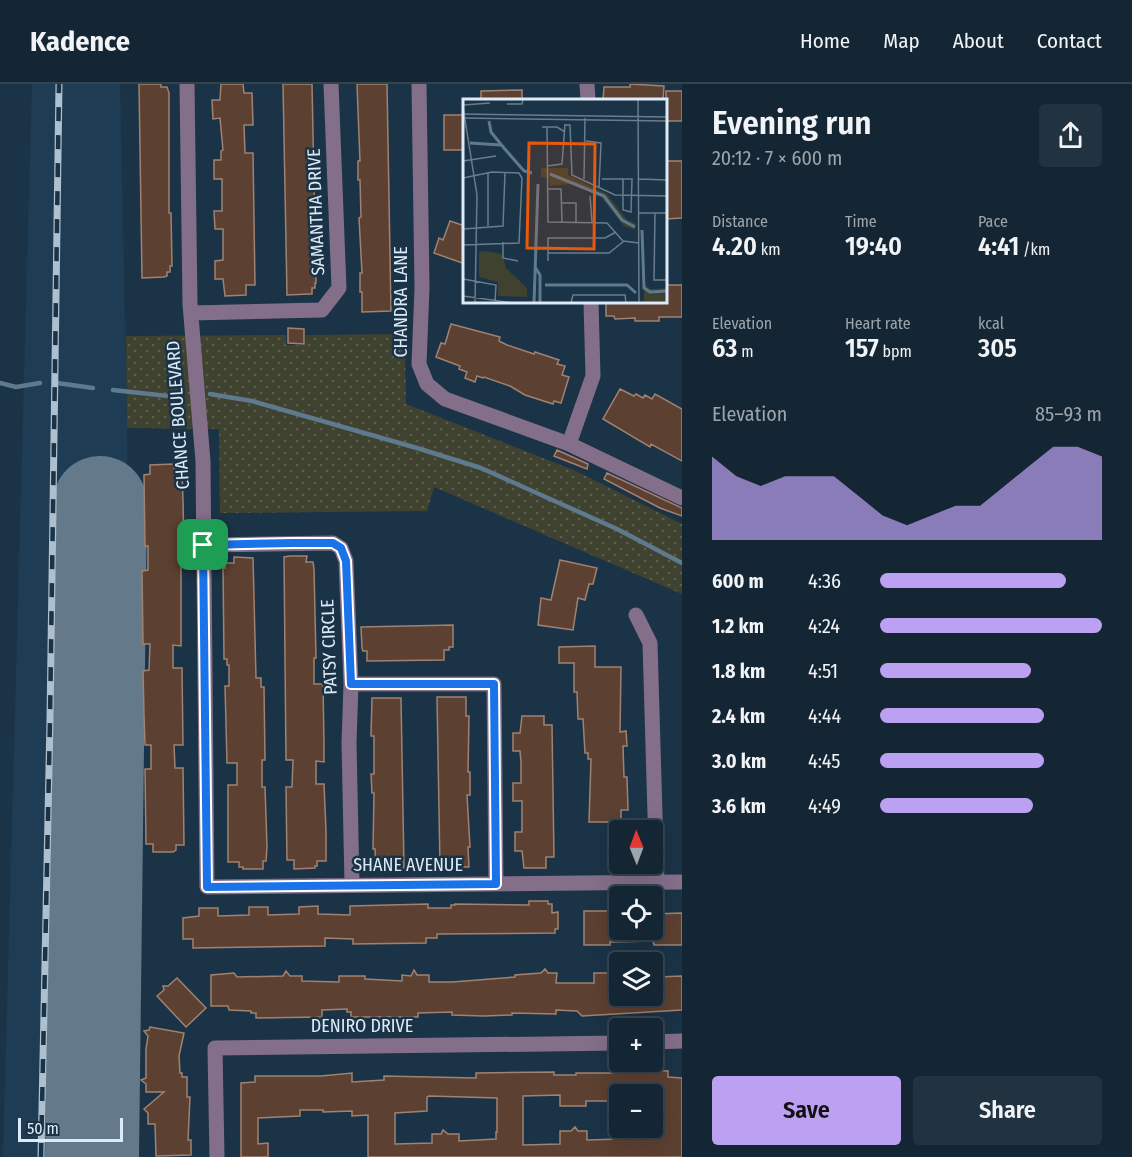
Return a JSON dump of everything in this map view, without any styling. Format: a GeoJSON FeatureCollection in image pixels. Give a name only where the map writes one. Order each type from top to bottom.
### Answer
{"type":"FeatureCollection","features":[{"type":"Feature","properties":{"kind":"street","name":"CHANCE BOULEVARD"},"geometry":{"type":"LineString","coordinates":[[187,84],[191,314],[203,461],[207,887]]}},
{"type":"Feature","properties":{"kind":"street","name":"SAMANTHA DRIVE"},"geometry":{"type":"LineString","coordinates":[[191,314],[322,310],[339,288],[332,84]]}},
{"type":"Feature","properties":{"kind":"street","name":"CHANDRA LANE"},"geometry":{"type":"LineString","coordinates":[[419,84],[422,288],[420,364],[428,384],[445,399],[569,444],[682,498]]}},
{"type":"Feature","properties":{"kind":"street"},"geometry":{"type":"LineString","coordinates":[[587,84],[588,99]]}},
{"type":"Feature","properties":{"kind":"street"},"geometry":{"type":"LineString","coordinates":[[569,444],[593,376],[591,303]]}},
{"type":"Feature","properties":{"kind":"street","name":"PATSY CIRCLE"},"geometry":{"type":"LineString","coordinates":[[203,545],[333,543],[341,548],[346,561],[351,684],[349,744],[352,884]]}},
{"type":"Feature","properties":{"kind":"street"},"geometry":{"type":"LineString","coordinates":[[636,615],[650,643],[657,883]]}},
{"type":"Feature","properties":{"kind":"street"},"geometry":{"type":"LineString","coordinates":[[351,684],[494,684],[496,884]]}},
{"type":"Feature","properties":{"kind":"street","name":"SHANE AVENUE"},"geometry":{"type":"LineString","coordinates":[[207,887],[682,882]]}},
{"type":"Feature","properties":{"kind":"street"},"geometry":{"type":"LineString","coordinates":[[663,1042],[682,1041]]}},
{"type":"Feature","properties":{"kind":"street","name":"DENIRO DRIVE"},"geometry":{"type":"LineString","coordinates":[[217,1157],[215,1048],[609,1043]]}},
{"type":"Feature","properties":{"kind":"shaded area"},"geometry":{"type":"Polygon","coordinates":[[[32,84],[120,84],[127,428],[133,1157],[3,1157],[32,84]]]}},
{"type":"Feature","properties":{"kind":"green space"},"geometry":{"type":"Polygon","coordinates":[[[405,334],[406,404],[578,472],[682,524],[682,594],[434,487],[427,511],[220,513],[219,429],[127,428],[126,336],[286,335],[286,345],[305,345],[306,335],[405,334]]]}},
{"type":"Feature","properties":{"kind":"building"},"geometry":{"type":"Polygon","coordinates":[[[139,84],[161,84],[161,87],[167,87],[169,93],[169,213],[171,213],[172,266],[170,266],[170,272],[167,272],[167,276],[164,277],[142,278],[139,84]]]}},
{"type":"Feature","properties":{"kind":"building"},"geometry":{"type":"Polygon","coordinates":[[[221,84],[243,84],[244,93],[252,93],[253,125],[244,125],[245,153],[253,153],[255,285],[246,285],[246,295],[225,296],[223,279],[215,279],[215,261],[223,260],[223,229],[215,229],[214,211],[222,211],[222,179],[214,179],[214,160],[221,160],[223,150],[220,118],[213,119],[212,100],[220,100],[221,84]]]}},
{"type":"Feature","properties":{"kind":"building"},"geometry":{"type":"Polygon","coordinates":[[[283,84],[312,84],[316,283],[315,288],[312,288],[312,294],[287,295],[283,84]]]}},
{"type":"Feature","properties":{"kind":"building"},"geometry":{"type":"Polygon","coordinates":[[[357,84],[387,84],[391,311],[362,312],[357,84]]]}},
{"type":"Feature","properties":{"kind":"building"},"geometry":{"type":"Polygon","coordinates":[[[630,84],[664,86],[663,99],[603,99],[604,87],[630,87],[630,84]]]}},
{"type":"Feature","properties":{"kind":"building"},"geometry":{"type":"Polygon","coordinates":[[[522,90],[522,99],[481,99],[481,91],[522,90]]]}},
{"type":"Feature","properties":{"kind":"building"},"geometry":{"type":"Polygon","coordinates":[[[666,91],[682,91],[682,121],[667,121],[666,91]]]}},
{"type":"Feature","properties":{"kind":"building"},"geometry":{"type":"Polygon","coordinates":[[[444,115],[463,115],[463,150],[444,150],[444,115]]]}},
{"type":"Feature","properties":{"kind":"building"},"geometry":{"type":"Polygon","coordinates":[[[667,161],[682,161],[682,218],[667,219],[667,161]]]}},
{"type":"Feature","properties":{"kind":"building"},"geometry":{"type":"Polygon","coordinates":[[[450,221],[463,225],[463,263],[434,253],[439,238],[443,240],[450,221]]]}},
{"type":"Feature","properties":{"kind":"building"},"geometry":{"type":"Polygon","coordinates":[[[667,285],[682,285],[682,317],[659,317],[659,321],[635,321],[635,318],[615,319],[614,316],[606,316],[606,303],[667,303],[667,285]]]}},
{"type":"Feature","properties":{"kind":"building"},"geometry":{"type":"Polygon","coordinates":[[[451,324],[500,337],[499,341],[507,345],[559,360],[557,364],[565,366],[562,375],[569,377],[561,403],[554,401],[553,404],[525,395],[510,386],[484,377],[477,376],[475,382],[465,378],[467,372],[459,369],[460,366],[436,357],[441,343],[445,344],[451,324]]]}},
{"type":"Feature","properties":{"kind":"building"},"geometry":{"type":"Polygon","coordinates":[[[288,328],[304,329],[304,344],[288,343],[288,328]]]}},
{"type":"Feature","properties":{"kind":"building"},"geometry":{"type":"Polygon","coordinates":[[[620,389],[643,398],[645,395],[652,399],[655,394],[682,409],[682,461],[651,444],[650,447],[603,419],[620,389]]]}},
{"type":"Feature","properties":{"kind":"building"},"geometry":{"type":"Polygon","coordinates":[[[557,450],[588,464],[587,469],[554,456],[557,450]]]}},
{"type":"Feature","properties":{"kind":"building"},"geometry":{"type":"Polygon","coordinates":[[[173,464],[174,469],[182,469],[183,500],[181,646],[173,645],[173,668],[182,668],[183,745],[174,745],[175,768],[183,768],[184,845],[176,845],[176,850],[173,852],[153,852],[153,844],[146,844],[145,769],[151,769],[151,745],[145,745],[144,714],[143,671],[149,670],[150,644],[143,644],[142,571],[148,570],[148,546],[145,546],[144,475],[150,474],[150,465],[173,464]]]}},
{"type":"Feature","properties":{"kind":"building"},"geometry":{"type":"Polygon","coordinates":[[[607,473],[682,508],[682,516],[660,508],[604,479],[607,473]]]}},
{"type":"Feature","properties":{"kind":"building"},"geometry":{"type":"Polygon","coordinates":[[[307,556],[306,562],[313,562],[314,569],[316,658],[314,658],[314,684],[323,684],[324,744],[324,762],[316,761],[316,784],[324,784],[326,831],[326,861],[317,861],[315,868],[294,869],[294,860],[287,860],[286,787],[292,787],[293,760],[286,760],[284,557],[307,556]]]}},
{"type":"Feature","properties":{"kind":"building"},"geometry":{"type":"Polygon","coordinates":[[[234,557],[253,558],[256,678],[261,678],[261,687],[264,687],[265,760],[262,760],[262,787],[265,787],[267,847],[263,869],[243,869],[239,867],[239,862],[228,862],[228,785],[237,785],[237,763],[227,763],[225,686],[229,686],[229,665],[227,665],[227,659],[224,659],[223,568],[225,568],[225,563],[234,563],[234,557]]]}},
{"type":"Feature","properties":{"kind":"building"},"geometry":{"type":"Polygon","coordinates":[[[560,560],[597,568],[593,584],[589,584],[585,600],[578,598],[573,630],[538,625],[541,598],[551,600],[560,560]]]}},
{"type":"Feature","properties":{"kind":"building"},"geometry":{"type":"Polygon","coordinates":[[[453,625],[453,647],[444,650],[444,660],[367,661],[367,651],[363,651],[362,648],[361,627],[453,625]]]}},
{"type":"Feature","properties":{"kind":"building"},"geometry":{"type":"Polygon","coordinates":[[[595,646],[595,667],[621,667],[620,732],[626,731],[627,746],[623,746],[628,810],[621,810],[621,820],[589,822],[591,759],[588,759],[588,753],[585,753],[583,719],[578,719],[577,692],[574,692],[574,663],[559,663],[559,647],[595,646]]]}},
{"type":"Feature","properties":{"kind":"building"},"geometry":{"type":"Polygon","coordinates":[[[437,697],[466,697],[466,716],[469,716],[468,772],[470,772],[470,795],[467,795],[469,867],[440,867],[437,697]]]}},
{"type":"Feature","properties":{"kind":"building"},"geometry":{"type":"Polygon","coordinates":[[[372,698],[401,698],[404,868],[376,868],[375,849],[373,849],[374,793],[372,793],[371,774],[374,774],[374,736],[371,736],[372,698]]]}},
{"type":"Feature","properties":{"kind":"building"},"geometry":{"type":"Polygon","coordinates":[[[522,716],[544,716],[544,725],[552,725],[554,857],[546,857],[546,868],[524,868],[522,851],[515,851],[515,832],[522,832],[522,801],[513,801],[513,783],[521,783],[521,762],[520,751],[513,751],[513,733],[520,733],[522,716]]]}},
{"type":"Feature","properties":{"kind":"building"},"geometry":{"type":"Polygon","coordinates":[[[529,901],[548,901],[548,904],[552,904],[552,913],[558,912],[558,929],[555,929],[555,933],[437,934],[437,938],[426,938],[426,943],[353,944],[353,939],[325,938],[325,946],[193,948],[193,939],[183,939],[183,918],[199,916],[199,908],[218,908],[218,916],[249,915],[249,907],[268,907],[268,915],[299,914],[299,907],[318,906],[318,914],[350,915],[350,906],[428,904],[428,908],[451,908],[451,905],[455,904],[529,905],[529,901]]]}},
{"type":"Feature","properties":{"kind":"building"},"geometry":{"type":"Polygon","coordinates":[[[584,911],[609,911],[609,940],[663,940],[663,914],[682,913],[682,945],[654,945],[653,941],[584,945],[584,911]]]}},
{"type":"Feature","properties":{"kind":"building"},"geometry":{"type":"Polygon","coordinates":[[[545,969],[548,973],[557,973],[556,983],[594,983],[594,973],[609,973],[609,1006],[663,1006],[663,977],[682,976],[682,1010],[582,1016],[577,1011],[556,1010],[556,1014],[512,1013],[512,1015],[484,1016],[452,1015],[452,1012],[418,1013],[418,1017],[351,1017],[351,1012],[347,1012],[347,1009],[322,1010],[322,1017],[256,1018],[256,1013],[251,1013],[251,1011],[229,1010],[228,1006],[211,1006],[211,975],[234,973],[237,977],[283,976],[286,971],[290,976],[302,976],[302,981],[339,982],[339,976],[365,976],[365,979],[402,981],[402,975],[411,976],[414,970],[417,975],[429,975],[429,982],[452,982],[541,973],[545,969]]]}},
{"type":"Feature","properties":{"kind":"building"},"geometry":{"type":"Polygon","coordinates":[[[177,978],[206,1008],[186,1027],[157,996],[164,990],[163,986],[168,986],[177,978]]]}},
{"type":"Feature","properties":{"kind":"building"},"geometry":{"type":"Polygon","coordinates":[[[150,1027],[184,1033],[179,1056],[180,1073],[182,1077],[187,1077],[187,1097],[190,1097],[188,1140],[191,1140],[191,1155],[156,1156],[155,1124],[148,1124],[148,1113],[144,1109],[164,1092],[146,1092],[146,1084],[141,1080],[146,1078],[148,1036],[144,1031],[149,1030],[150,1027]]]}},
{"type":"Feature","properties":{"kind":"building"},"geometry":{"type":"Polygon","coordinates":[[[668,1071],[668,1077],[682,1078],[682,1157],[368,1157],[368,1115],[352,1116],[352,1111],[300,1110],[300,1116],[258,1118],[258,1144],[268,1143],[268,1157],[241,1157],[241,1083],[255,1082],[255,1076],[321,1076],[352,1073],[352,1082],[384,1080],[384,1076],[476,1078],[476,1073],[554,1072],[554,1075],[576,1075],[576,1073],[668,1071]],[[609,1084],[609,1101],[586,1101],[586,1106],[560,1106],[560,1095],[523,1096],[523,1145],[560,1144],[560,1131],[571,1131],[575,1127],[578,1131],[587,1131],[587,1140],[663,1138],[663,1084],[609,1084]],[[429,1096],[427,1097],[427,1111],[395,1113],[395,1144],[432,1143],[432,1134],[441,1134],[443,1130],[448,1134],[459,1134],[459,1141],[496,1139],[497,1098],[429,1096]]]}},
{"type":"Feature","properties":{"kind":"waterway"},"geometry":{"type":"LineString","coordinates":[[0,383],[16,387],[40,383]]}},
{"type":"Feature","properties":{"kind":"waterway"},"geometry":{"type":"LineString","coordinates":[[57,383],[93,388]]}},
{"type":"Feature","properties":{"kind":"waterway"},"geometry":{"type":"LineString","coordinates":[[113,390],[177,397]]}},
{"type":"Feature","properties":{"kind":"waterway"},"geometry":{"type":"LineString","coordinates":[[210,394],[252,401],[481,468],[617,529],[682,563]]}},
{"type":"Feature","properties":{"kind":"runway"},"geometry":{"type":"LineString","coordinates":[[92,1157],[100,503]]}},
{"type":"Feature","properties":{"kind":"railway"},"geometry":{"type":"LineString","coordinates":[[41,1157],[59,84]]}},
{"type":"Feature","properties":{"kind":"route"},"geometry":{"type":"LineString","coordinates":[[333,543],[341,548],[346,561],[351,684],[494,684],[496,884],[207,887],[203,545],[333,543]]}}]}
